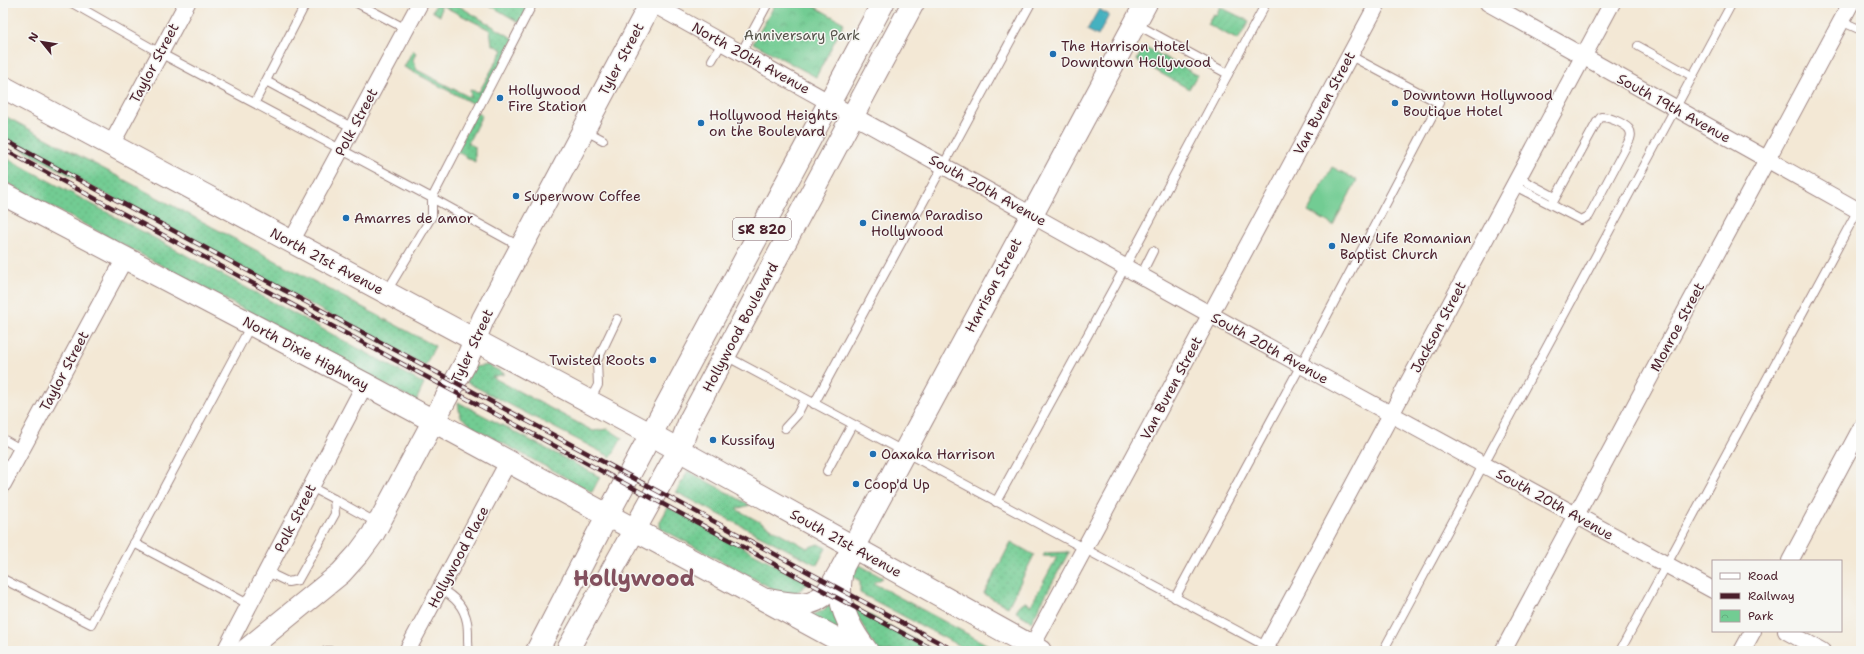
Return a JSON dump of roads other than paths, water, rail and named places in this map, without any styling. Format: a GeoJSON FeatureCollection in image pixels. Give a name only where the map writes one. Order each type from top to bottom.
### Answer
{"type":"FeatureCollection","features":[{"type":"Feature","properties":{"kind":"main road","name":"Tyler Street"},"geometry":{"type":"LineString","coordinates":[[245,651],[341,573],[360,553],[379,524],[466,362],[483,319],[651,3]]}},
{"type":"Feature","properties":{"kind":"main road","name":"Hollywood Boulevard"},"geometry":{"type":"LineString","coordinates":[[567,651],[622,524],[652,435],[883,3]]}},
{"type":"Feature","properties":{"kind":"main road","name":"Hollywood Boulevard"},"geometry":{"type":"LineString","coordinates":[[538,651],[622,524],[679,450],[690,420],[913,3]]}},
{"type":"Feature","properties":{"kind":"main road","name":"Harrison Street"},"geometry":{"type":"LineString","coordinates":[[760,598],[799,605],[815,600],[826,592],[842,568],[1146,3]]}},
{"type":"Feature","properties":{"kind":"main road","name":"North 21st Avenue"},"geometry":{"type":"LineString","coordinates":[[3,87],[652,435]]}},
{"type":"Feature","properties":{"kind":"main road","name":"North Dixie Highway"},"geometry":{"type":"LineString","coordinates":[[3,194],[365,384],[811,627],[859,651]]}},
{"type":"Feature","properties":{"kind":"main road","name":"South 21st Avenue"},"geometry":{"type":"LineString","coordinates":[[652,435],[1034,649]]}},
{"type":"Feature","properties":{"kind":"main road","name":"Harrison Street"},"geometry":{"type":"LineString","coordinates":[[842,568],[840,589],[843,606],[855,637],[867,651]]}},
{"type":"Feature","properties":{"kind":"street","name":"Taylor Street"},"geometry":{"type":"LineString","coordinates":[[111,145],[187,3]]}},
{"type":"Feature","properties":{"kind":"street","name":"Polk Street"},"geometry":{"type":"LineString","coordinates":[[291,242],[420,3]]}},
{"type":"Feature","properties":{"kind":"street","name":"North 20th Avenue"},"geometry":{"type":"LineString","coordinates":[[651,3],[830,102]]}},
{"type":"Feature","properties":{"kind":"street","name":"Van Buren Street"},"geometry":{"type":"LineString","coordinates":[[1034,649],[1084,550],[1378,3]]}},
{"type":"Feature","properties":{"kind":"street","name":"Jackson Street"},"geometry":{"type":"LineString","coordinates":[[1268,649],[1515,181],[1612,3]]}},
{"type":"Feature","properties":{"kind":"street","name":"Monroe Street"},"geometry":{"type":"LineString","coordinates":[[1503,651],[1851,3]]}},
{"type":"Feature","properties":{"kind":"street","name":"South 19th Avenue"},"geometry":{"type":"LineString","coordinates":[[1493,4],[1767,161],[1860,209]]}},
{"type":"Feature","properties":{"kind":"street","name":"South 20th Avenue"},"geometry":{"type":"LineString","coordinates":[[830,102],[1391,415],[1668,564],[1712,589]]}},
{"type":"Feature","properties":{"kind":"street","name":"Taylor Street"},"geometry":{"type":"LineString","coordinates":[[3,484],[125,258]]}},
{"type":"Feature","properties":{"kind":"street","name":"Polk Street"},"geometry":{"type":"LineString","coordinates":[[226,651],[365,384]]}},
{"type":"Feature","properties":{"kind":"street"},"geometry":{"type":"LineString","coordinates":[[1791,560],[1861,428]]}},
{"type":"Feature","properties":{"kind":"street","name":"Hollywood Place"},"geometry":{"type":"LineString","coordinates":[[407,651],[508,462]]}},
{"type":"Feature","properties":{"kind":"street"},"geometry":{"type":"LineString","coordinates":[[1742,651],[1752,632]]}},
{"type":"Feature","properties":{"kind":"street"},"geometry":{"type":"LineString","coordinates":[[1788,632],[1822,651]]}},
{"type":"Feature","properties":{"kind":"lane"},"geometry":{"type":"LineString","coordinates":[[72,3],[160,53],[255,102],[353,157],[522,247]]}},
{"type":"Feature","properties":{"kind":"lane"},"geometry":{"type":"LineString","coordinates":[[255,102],[306,3]]}},
{"type":"Feature","properties":{"kind":"lane"},"geometry":{"type":"LineString","coordinates":[[357,3],[406,29]]}},
{"type":"Feature","properties":{"kind":"lane"},"geometry":{"type":"LineString","coordinates":[[386,292],[432,216],[432,198],[533,3]]}},
{"type":"Feature","properties":{"kind":"lane"},"geometry":{"type":"LineString","coordinates":[[741,53],[768,3]]}},
{"type":"Feature","properties":{"kind":"lane"},"geometry":{"type":"LineString","coordinates":[[814,404],[1031,3]]}},
{"type":"Feature","properties":{"kind":"lane"},"geometry":{"type":"LineString","coordinates":[[996,502],[1126,266],[1266,3]]}},
{"type":"Feature","properties":{"kind":"lane"},"geometry":{"type":"LineString","coordinates":[[1383,651],[1732,3]]}},
{"type":"Feature","properties":{"kind":"lane"},"geometry":{"type":"LineString","coordinates":[[1842,21],[1861,30]]}},
{"type":"Feature","properties":{"kind":"lane"},"geometry":{"type":"LineString","coordinates":[[1135,24],[1228,74]]}},
{"type":"Feature","properties":{"kind":"lane"},"geometry":{"type":"LineString","coordinates":[[712,60],[722,43]]}},
{"type":"Feature","properties":{"kind":"lane"},"geometry":{"type":"LineString","coordinates":[[1638,46],[1692,76]]}},
{"type":"Feature","properties":{"kind":"lane"},"geometry":{"type":"LineString","coordinates":[[1175,598],[1301,365],[1439,103],[1349,55]]}},
{"type":"Feature","properties":{"kind":"lane"},"geometry":{"type":"LineString","coordinates":[[266,81],[353,128]]}},
{"type":"Feature","properties":{"kind":"lane"},"geometry":{"type":"LineString","coordinates":[[1515,181],[1554,201],[1581,220],[1589,216],[1630,139],[1631,133],[1629,129],[1607,117],[1601,116],[1554,201]]}},
{"type":"Feature","properties":{"kind":"lane"},"geometry":{"type":"LineString","coordinates":[[583,129],[603,140]]}},
{"type":"Feature","properties":{"kind":"lane"},"geometry":{"type":"LineString","coordinates":[[1620,651],[1860,209]]}},
{"type":"Feature","properties":{"kind":"lane"},"geometry":{"type":"LineString","coordinates":[[1141,275],[1153,251]]}},
{"type":"Feature","properties":{"kind":"lane"},"geometry":{"type":"LineString","coordinates":[[590,401],[598,385],[597,361],[617,319]]}},
{"type":"Feature","properties":{"kind":"lane"},"geometry":{"type":"LineString","coordinates":[[3,579],[91,624],[251,324]]}},
{"type":"Feature","properties":{"kind":"lane"},"geometry":{"type":"LineString","coordinates":[[725,356],[1268,649]]}},
{"type":"Feature","properties":{"kind":"lane"},"geometry":{"type":"LineString","coordinates":[[785,428],[797,415],[805,399]]}},
{"type":"Feature","properties":{"kind":"lane"},"geometry":{"type":"LineString","coordinates":[[827,471],[852,425]]}},
{"type":"Feature","properties":{"kind":"lane"},"geometry":{"type":"LineString","coordinates":[[3,439],[22,450]]}},
{"type":"Feature","properties":{"kind":"lane"},"geometry":{"type":"LineString","coordinates":[[311,487],[379,524]]}},
{"type":"Feature","properties":{"kind":"lane"},"geometry":{"type":"LineString","coordinates":[[267,572],[288,582],[298,580],[335,514],[334,499]]}},
{"type":"Feature","properties":{"kind":"lane"},"geometry":{"type":"LineString","coordinates":[[134,543],[250,605]]}},
{"type":"Feature","properties":{"kind":"lane"},"geometry":{"type":"LineString","coordinates":[[440,589],[454,596],[461,608],[467,622],[469,651]]}},
{"type":"Feature","properties":{"kind":"water"},"geometry":{"type":"Polygon","coordinates":[[[1099,9],[1109,15],[1098,36],[1087,30],[1099,9]]]}},
{"type":"Feature","properties":{"kind":"railway"},"geometry":{"type":"LineString","coordinates":[[3,139],[955,651]]}},
{"type":"Feature","properties":{"kind":"railway"},"geometry":{"type":"LineString","coordinates":[[3,149],[936,651]]}},
{"type":"Feature","properties":{"kind":"place","name":"The Harrison Hotel Downtown Hollywood"},"geometry":{"type":"Point","coordinates":[1053,54]}},
{"type":"Feature","properties":{"kind":"place","name":"Hollywood Fire Station"},"geometry":{"type":"Point","coordinates":[500,98]}},
{"type":"Feature","properties":{"kind":"place","name":"Downtown Hollywood Boutique Hotel"},"geometry":{"type":"Point","coordinates":[1395,103]}},
{"type":"Feature","properties":{"kind":"place","name":"Hollywood Heights on the Boulevard"},"geometry":{"type":"Point","coordinates":[701,123]}},
{"type":"Feature","properties":{"kind":"place","name":"Superwow Coffee"},"geometry":{"type":"Point","coordinates":[516,196]}},
{"type":"Feature","properties":{"kind":"place","name":"Amarres de amor"},"geometry":{"type":"Point","coordinates":[346,218]}},
{"type":"Feature","properties":{"kind":"place","name":"Cinema Paradiso Hollywood"},"geometry":{"type":"Point","coordinates":[863,223]}},
{"type":"Feature","properties":{"kind":"place","name":"New Life Romanian Baptist Church"},"geometry":{"type":"Point","coordinates":[1332,246]}},
{"type":"Feature","properties":{"kind":"place","name":"Twisted Roots"},"geometry":{"type":"Point","coordinates":[653,360]}},
{"type":"Feature","properties":{"kind":"place","name":"Kussifay"},"geometry":{"type":"Point","coordinates":[713,440]}},
{"type":"Feature","properties":{"kind":"place","name":"Oaxaka Harrison"},"geometry":{"type":"Point","coordinates":[873,454]}},
{"type":"Feature","properties":{"kind":"place","name":"Coop'd Up"},"geometry":{"type":"Point","coordinates":[856,484]}},
{"type":"Feature","properties":{"kind":"district","name":"Hollywood"},"geometry":{"type":"Point","coordinates":[634,578]}},
{"type":"Feature","properties":{"kind":"park label","name":"Anniversary Park"},"geometry":{"type":"Point","coordinates":[802,35]}}]}
